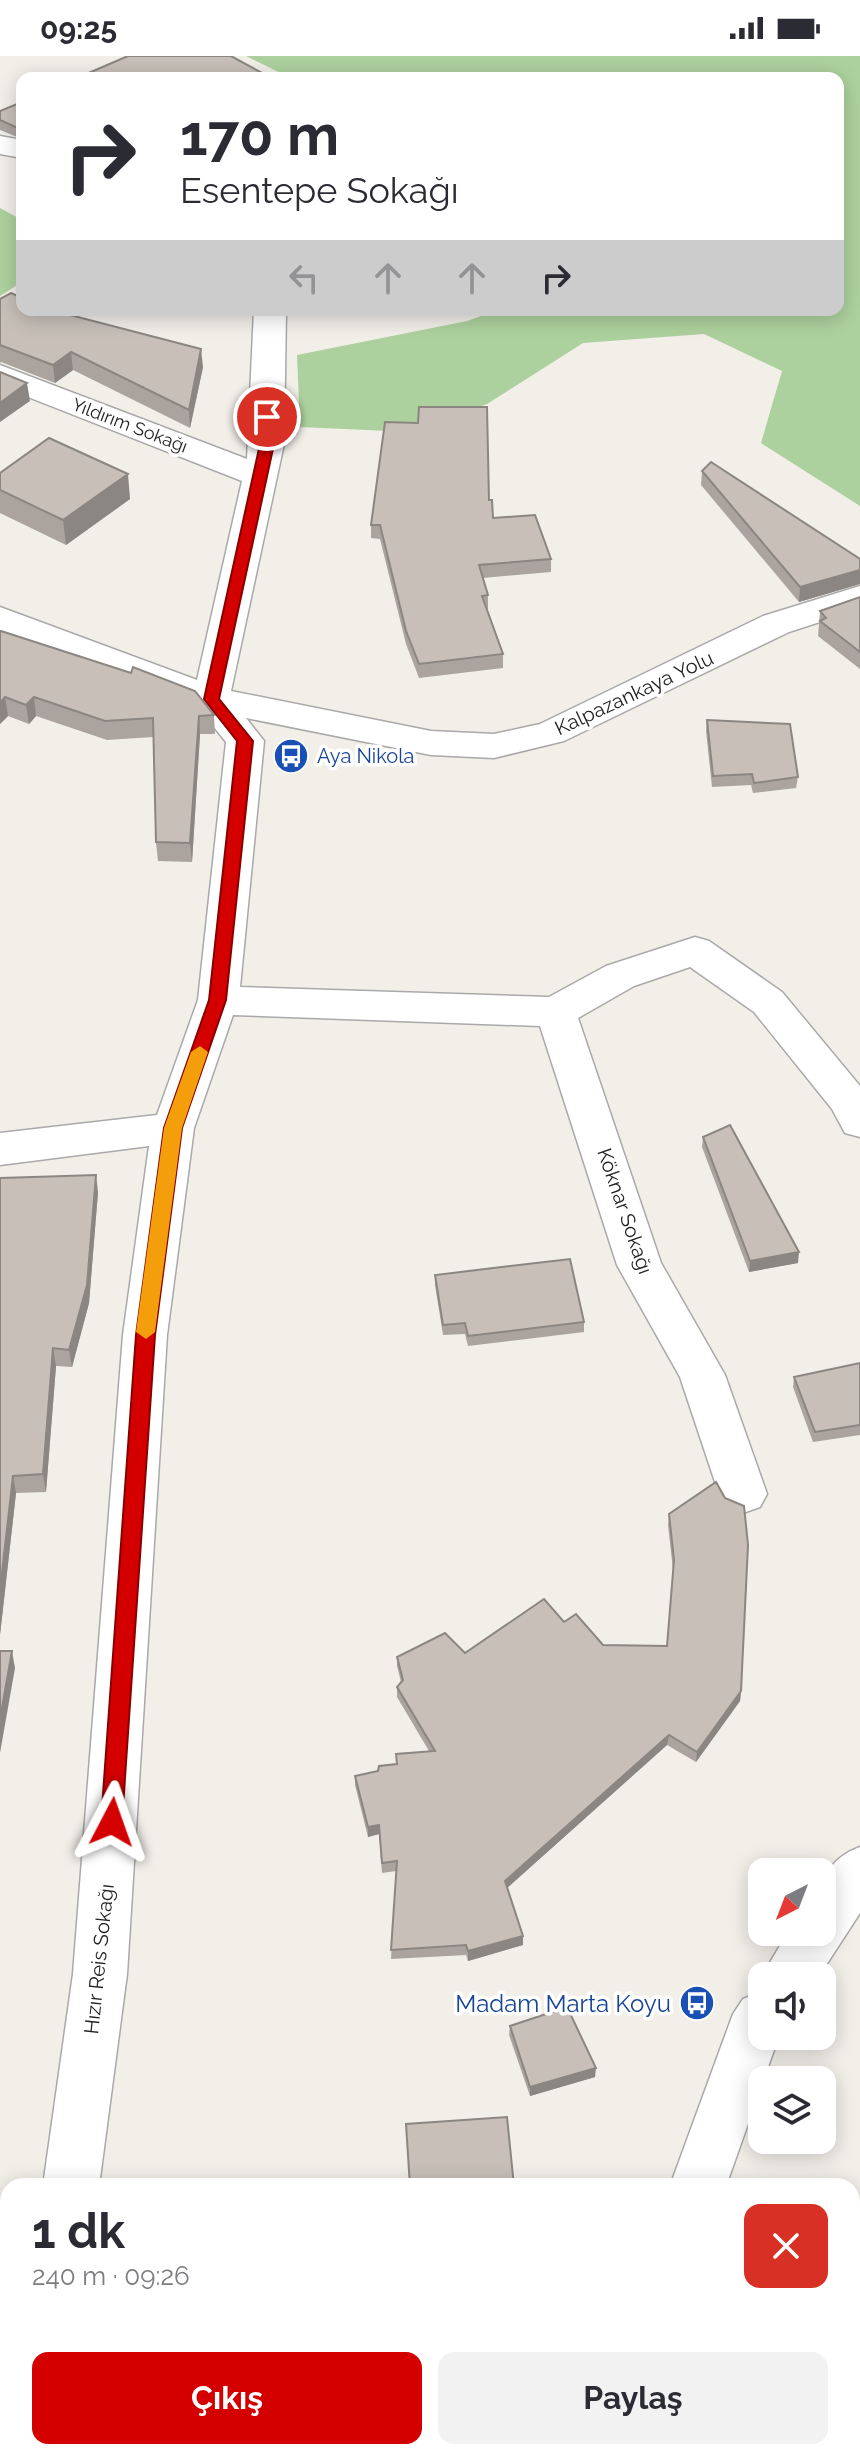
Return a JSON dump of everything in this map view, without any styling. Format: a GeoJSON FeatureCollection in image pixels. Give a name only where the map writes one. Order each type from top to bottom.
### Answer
{"type":"FeatureCollection","features":[{"type":"Feature","properties":{"kind":"street"},"geometry":{"type":"LineString","coordinates":[[211,699],[267,444],[270,316]]}},
{"type":"Feature","properties":{"kind":"street","name":"Yıldırım Sokağı"},"geometry":{"type":"LineString","coordinates":[[0,375],[259,476]]}},
{"type":"Feature","properties":{"kind":"street","name":"Kalpazankaya Yolu"},"geometry":{"type":"LineString","coordinates":[[0,618],[211,699],[431,743],[494,746],[551,733],[776,624],[860,597]]}},
{"type":"Feature","properties":{"kind":"street","name":"Hızır Reis Sokağı"},"geometry":{"type":"LineString","coordinates":[[72,2178],[100,1974],[145,1335],[173,1128],[218,1000],[245,741],[211,699]]}},
{"type":"Feature","properties":{"kind":"street"},"geometry":{"type":"LineString","coordinates":[[218,1000],[556,1012],[620,976],[695,951],[768,1002],[847,1099],[860,1122]]}},
{"type":"Feature","properties":{"kind":"street","name":"Köknar Sokağı"},"geometry":{"type":"LineString","coordinates":[[556,1012],[639,1265],[702,1375],[743,1494]]}},
{"type":"Feature","properties":{"kind":"street"},"geometry":{"type":"LineString","coordinates":[[0,1149],[173,1128]]}},
{"type":"Feature","properties":{"kind":"street"},"geometry":{"type":"LineString","coordinates":[[836,1905],[860,1870]]}},
{"type":"Feature","properties":{"kind":"street"},"geometry":{"type":"LineString","coordinates":[[701,2178],[748,2043]]}},
{"type":"Feature","properties":{"kind":"green space"},"geometry":{"type":"Polygon","coordinates":[[[246,56],[860,56],[860,506],[761,443],[782,371],[704,334],[583,343],[487,404],[411,432],[300,427],[297,355],[481,316],[844,316],[844,72],[279,72],[246,56]]]}},
{"type":"Feature","properties":{"kind":"green space"},"geometry":{"type":"Polygon","coordinates":[[[0,208],[16,217],[16,286],[0,296],[0,208]]]}},
{"type":"Feature","properties":{"kind":"building"},"geometry":{"type":"Polygon","coordinates":[[[128,56],[231,56],[260,72],[91,72],[128,56]]]}},
{"type":"Feature","properties":{"kind":"building"},"geometry":{"type":"Polygon","coordinates":[[[16,104],[16,127],[0,120],[0,111],[16,104]]]}},
{"type":"Feature","properties":{"kind":"building"},"geometry":{"type":"Polygon","coordinates":[[[11,293],[16,295],[16,316],[74,316],[201,349],[189,410],[71,352],[53,365],[0,345],[0,299],[11,293]]]}},
{"type":"Feature","properties":{"kind":"building"},"geometry":{"type":"Polygon","coordinates":[[[0,372],[27,383],[0,403],[0,372]]]}},
{"type":"Feature","properties":{"kind":"building"},"geometry":{"type":"Polygon","coordinates":[[[419,407],[487,407],[489,500],[492,500],[493,518],[535,515],[551,559],[479,565],[488,595],[482,596],[503,654],[419,664],[406,631],[380,525],[371,525],[385,422],[418,423],[419,407]]]}},
{"type":"Feature","properties":{"kind":"building"},"geometry":{"type":"Polygon","coordinates":[[[49,438],[128,474],[63,520],[0,490],[0,473],[49,438]]]}},
{"type":"Feature","properties":{"kind":"building"},"geometry":{"type":"Polygon","coordinates":[[[711,462],[860,559],[860,570],[800,587],[702,471],[711,462]]]}},
{"type":"Feature","properties":{"kind":"building"},"geometry":{"type":"Polygon","coordinates":[[[860,597],[860,652],[820,621],[826,618],[820,611],[860,597]]]}},
{"type":"Feature","properties":{"kind":"building"},"geometry":{"type":"Polygon","coordinates":[[[1,631],[131,673],[133,667],[195,691],[214,715],[199,716],[190,843],[156,842],[153,718],[105,721],[34,697],[26,705],[5,697],[0,703],[1,631]]]}},
{"type":"Feature","properties":{"kind":"building"},"geometry":{"type":"Polygon","coordinates":[[[707,720],[790,724],[798,777],[754,783],[752,774],[713,776],[707,720]]]}},
{"type":"Feature","properties":{"kind":"building"},"geometry":{"type":"Polygon","coordinates":[[[730,1125],[799,1252],[750,1261],[703,1137],[730,1125]]]}},
{"type":"Feature","properties":{"kind":"building"},"geometry":{"type":"Polygon","coordinates":[[[96,1175],[87,1285],[69,1350],[53,1348],[43,1474],[13,1476],[0,1590],[0,1178],[96,1175]]]}},
{"type":"Feature","properties":{"kind":"building"},"geometry":{"type":"Polygon","coordinates":[[[570,1259],[584,1322],[468,1336],[465,1323],[443,1325],[435,1275],[570,1259]]]}},
{"type":"Feature","properties":{"kind":"building"},"geometry":{"type":"Polygon","coordinates":[[[860,1363],[860,1425],[815,1432],[794,1377],[860,1363]]]}},
{"type":"Feature","properties":{"kind":"building"},"geometry":{"type":"Polygon","coordinates":[[[716,1482],[725,1498],[744,1506],[748,1545],[741,1691],[697,1752],[669,1735],[505,1881],[523,1936],[468,1951],[466,1945],[391,1950],[397,1861],[382,1863],[379,1825],[368,1827],[355,1776],[378,1771],[379,1766],[397,1764],[396,1754],[435,1751],[397,1687],[403,1680],[397,1657],[445,1633],[465,1653],[544,1599],[564,1622],[576,1614],[603,1645],[667,1646],[674,1560],[669,1514],[716,1482]]]}},
{"type":"Feature","properties":{"kind":"building"},"geometry":{"type":"Polygon","coordinates":[[[0,1651],[12,1651],[0,1719],[0,1651]]]}},
{"type":"Feature","properties":{"kind":"building"},"geometry":{"type":"Polygon","coordinates":[[[567,2007],[596,2068],[530,2087],[510,2026],[567,2007]]]}},
{"type":"Feature","properties":{"kind":"building"},"geometry":{"type":"Polygon","coordinates":[[[507,2117],[513,2178],[409,2178],[406,2124],[507,2117]]]}},
{"type":"Feature","properties":{"kind":"slow traffic"},"geometry":{"type":"LineString","coordinates":[[146,1332],[173,1128],[200,1052]]}},
{"type":"Feature","properties":{"kind":"place","name":"Aya Nikola"},"geometry":{"type":"Point","coordinates":[291,756]}},
{"type":"Feature","properties":{"kind":"place","name":"Madam Marta Koyu"},"geometry":{"type":"Point","coordinates":[697,2003]}},
{"type":"Feature","properties":{"kind":"route"},"geometry":{"type":"LineString","coordinates":[[112,1822],[145,1335],[173,1128],[218,1000],[245,741],[211,699],[267,444],[267,417]]}}]}
